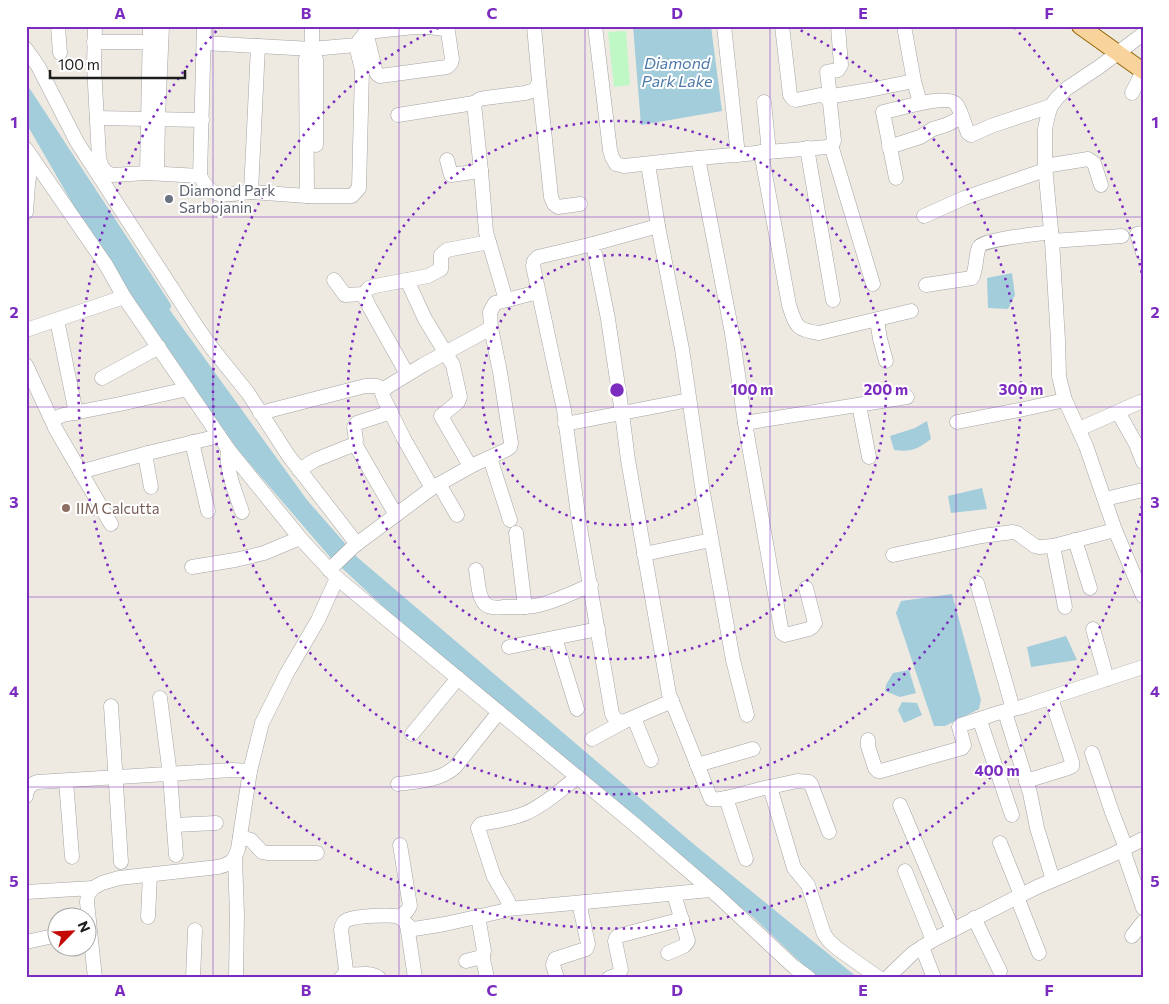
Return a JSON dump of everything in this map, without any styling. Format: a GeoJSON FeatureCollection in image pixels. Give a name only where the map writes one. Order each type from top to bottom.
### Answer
{"type":"FeatureCollection","features":[{"type":"Feature","properties":{"kind":"main road"},"geometry":{"type":"LineString","coordinates":[[1080,26],[1123,50],[1143,57]]}},
{"type":"Feature","properties":{"kind":"main road"},"geometry":{"type":"LineString","coordinates":[[1098,26],[1143,71]]}},
{"type":"Feature","properties":{"kind":"street"},"geometry":{"type":"LineString","coordinates":[[58,26],[60,53]]}},
{"type":"Feature","properties":{"kind":"street"},"geometry":{"type":"LineString","coordinates":[[94,26],[94,66],[99,158],[101,165],[112,176],[152,173],[200,176]]}},
{"type":"Feature","properties":{"kind":"street"},"geometry":{"type":"LineString","coordinates":[[150,26],[153,122],[152,173]]}},
{"type":"Feature","properties":{"kind":"street"},"geometry":{"type":"LineString","coordinates":[[153,122],[162,26]]}},
{"type":"Feature","properties":{"kind":"street"},"geometry":{"type":"LineString","coordinates":[[204,26],[200,176],[204,184],[213,193],[226,195],[252,192],[312,196],[352,196],[359,188],[362,70],[356,45],[366,29]]}},
{"type":"Feature","properties":{"kind":"street"},"geometry":{"type":"LineString","coordinates":[[312,26],[312,49],[316,60],[312,196]]}},
{"type":"Feature","properties":{"kind":"street"},"geometry":{"type":"LineString","coordinates":[[415,26],[444,29],[448,32],[451,63],[447,66],[380,76],[375,70],[366,29],[415,26]]}},
{"type":"Feature","properties":{"kind":"street"},"geometry":{"type":"LineString","coordinates":[[534,26],[551,197],[554,204],[558,207],[580,204]]}},
{"type":"Feature","properties":{"kind":"street"},"geometry":{"type":"LineString","coordinates":[[595,26],[612,157],[616,164],[624,166],[648,164],[832,145]]}},
{"type":"Feature","properties":{"kind":"street"},"geometry":{"type":"LineString","coordinates":[[724,26],[738,155]]}},
{"type":"Feature","properties":{"kind":"street"},"geometry":{"type":"LineString","coordinates":[[782,26],[790,95],[796,100],[820,95],[828,96],[869,90],[914,81]]}},
{"type":"Feature","properties":{"kind":"street"},"geometry":{"type":"LineString","coordinates":[[838,26],[841,65],[838,70],[827,72],[834,140],[832,145],[873,284]]}},
{"type":"Feature","properties":{"kind":"street"},"geometry":{"type":"LineString","coordinates":[[904,26],[920,103]]}},
{"type":"Feature","properties":{"kind":"street"},"geometry":{"type":"LineString","coordinates":[[1142,591],[1115,530],[1086,446],[1065,400],[1059,376],[1052,237],[1045,168],[1045,129],[1052,106],[1066,89],[1143,34]]}},
{"type":"Feature","properties":{"kind":"street"},"geometry":{"type":"LineString","coordinates":[[94,42],[150,42]]}},
{"type":"Feature","properties":{"kind":"street"},"geometry":{"type":"LineString","coordinates":[[204,43],[312,49],[356,45]]}},
{"type":"Feature","properties":{"kind":"street"},"geometry":{"type":"LineString","coordinates":[[252,192],[258,46]]}},
{"type":"Feature","properties":{"kind":"street"},"geometry":{"type":"LineString","coordinates":[[26,49],[38,66],[77,142],[197,327],[248,393],[288,455],[355,545]]}},
{"type":"Feature","properties":{"kind":"street"},"geometry":{"type":"LineString","coordinates":[[1132,93],[1143,71]]}},
{"type":"Feature","properties":{"kind":"street"},"geometry":{"type":"LineString","coordinates":[[398,115],[474,103],[485,98],[525,93],[535,90],[539,82]]}},
{"type":"Feature","properties":{"kind":"street"},"geometry":{"type":"LineString","coordinates":[[896,178],[883,112],[920,103],[944,100],[953,102],[962,117],[968,133],[974,135],[990,126],[1052,106]]}},
{"type":"Feature","properties":{"kind":"street"},"geometry":{"type":"LineString","coordinates":[[764,102],[765,152],[789,305],[795,324],[806,331],[818,333],[911,311]]}},
{"type":"Feature","properties":{"kind":"street"},"geometry":{"type":"LineString","coordinates":[[474,103],[486,232],[506,300]]}},
{"type":"Feature","properties":{"kind":"street"},"geometry":{"type":"LineString","coordinates":[[889,147],[920,137],[933,129],[962,117]]}},
{"type":"Feature","properties":{"kind":"street"},"geometry":{"type":"LineString","coordinates":[[97,122],[201,124]]}},
{"type":"Feature","properties":{"kind":"street"},"geometry":{"type":"LineString","coordinates":[[807,148],[833,300]]}},
{"type":"Feature","properties":{"kind":"street"},"geometry":{"type":"LineString","coordinates":[[26,212],[29,154]]}},
{"type":"Feature","properties":{"kind":"street"},"geometry":{"type":"LineString","coordinates":[[29,154],[106,265],[124,297],[228,450],[300,538],[333,571],[634,824],[794,967],[809,978]]}},
{"type":"Feature","properties":{"kind":"street"},"geometry":{"type":"LineString","coordinates":[[698,158],[732,333],[779,617],[782,633],[785,636],[809,629],[815,623],[806,588]]}},
{"type":"Feature","properties":{"kind":"street"},"geometry":{"type":"LineString","coordinates":[[924,216],[964,198],[1045,168],[1088,159],[1094,163],[1101,185]]}},
{"type":"Feature","properties":{"kind":"street"},"geometry":{"type":"LineString","coordinates":[[447,160],[451,175],[481,171]]}},
{"type":"Feature","properties":{"kind":"street"},"geometry":{"type":"LineString","coordinates":[[648,164],[682,349],[702,494],[733,660],[747,715]]}},
{"type":"Feature","properties":{"kind":"street"},"geometry":{"type":"LineString","coordinates":[[629,720],[616,720],[612,714],[579,522],[564,410],[544,311],[538,292],[534,261],[538,257],[658,226]]}},
{"type":"Feature","properties":{"kind":"street"},"geometry":{"type":"LineString","coordinates":[[1143,233],[1137,234],[1143,253]]}},
{"type":"Feature","properties":{"kind":"street"},"geometry":{"type":"LineString","coordinates":[[926,285],[972,278],[975,272],[979,248],[983,243],[1009,238],[1122,236]]}},
{"type":"Feature","properties":{"kind":"street"},"geometry":{"type":"LineString","coordinates":[[334,280],[345,295],[364,294],[369,288],[375,286],[428,276],[441,269],[441,255],[447,250],[489,242]]}},
{"type":"Feature","properties":{"kind":"street"},"geometry":{"type":"LineString","coordinates":[[594,244],[608,319],[628,460],[669,694],[697,765],[711,799],[715,800],[797,781],[809,782],[829,832]]}},
{"type":"Feature","properties":{"kind":"street"},"geometry":{"type":"LineString","coordinates":[[407,280],[425,319],[453,365],[460,397],[458,402],[441,416],[470,466]]}},
{"type":"Feature","properties":{"kind":"street"},"geometry":{"type":"LineString","coordinates":[[236,978],[237,914],[235,859],[250,771],[262,723],[287,672],[318,620],[333,571],[355,545],[436,486],[470,466],[510,447],[511,443],[491,328],[490,312],[495,303],[538,292]]}},
{"type":"Feature","properties":{"kind":"street"},"geometry":{"type":"LineString","coordinates":[[364,294],[407,374]]}},
{"type":"Feature","properties":{"kind":"street"},"geometry":{"type":"LineString","coordinates":[[26,330],[124,297]]}},
{"type":"Feature","properties":{"kind":"street"},"geometry":{"type":"LineString","coordinates":[[58,320],[76,412]]}},
{"type":"Feature","properties":{"kind":"street"},"geometry":{"type":"LineString","coordinates":[[876,320],[886,361]]}},
{"type":"Feature","properties":{"kind":"street"},"geometry":{"type":"LineString","coordinates":[[382,390],[407,374],[491,328]]}},
{"type":"Feature","properties":{"kind":"street"},"geometry":{"type":"LineString","coordinates":[[102,378],[159,347]]}},
{"type":"Feature","properties":{"kind":"street"},"geometry":{"type":"LineString","coordinates":[[26,365],[55,428],[111,524]]}},
{"type":"Feature","properties":{"kind":"street"},"geometry":{"type":"LineString","coordinates":[[260,413],[365,386],[377,386],[382,390],[384,399],[404,439],[457,515]]}},
{"type":"Feature","properties":{"kind":"street"},"geometry":{"type":"LineString","coordinates":[[53,423],[57,417],[76,412],[187,389]]}},
{"type":"Feature","properties":{"kind":"street"},"geometry":{"type":"LineString","coordinates":[[746,422],[906,397]]}},
{"type":"Feature","properties":{"kind":"street"},"geometry":{"type":"LineString","coordinates":[[565,424],[689,400]]}},
{"type":"Feature","properties":{"kind":"street"},"geometry":{"type":"LineString","coordinates":[[958,422],[1065,400]]}},
{"type":"Feature","properties":{"kind":"street"},"geometry":{"type":"LineString","coordinates":[[1079,429],[1140,402]]}},
{"type":"Feature","properties":{"kind":"street"},"geometry":{"type":"LineString","coordinates":[[859,405],[868,457]]}},
{"type":"Feature","properties":{"kind":"street"},"geometry":{"type":"LineString","coordinates":[[391,412],[354,425],[355,444],[396,514]]}},
{"type":"Feature","properties":{"kind":"street"},"geometry":{"type":"LineString","coordinates":[[1118,412],[1136,444],[1143,462]]}},
{"type":"Feature","properties":{"kind":"street"},"geometry":{"type":"LineString","coordinates":[[80,472],[148,452],[219,436]]}},
{"type":"Feature","properties":{"kind":"street"},"geometry":{"type":"LineString","coordinates":[[192,442],[208,511]]}},
{"type":"Feature","properties":{"kind":"street"},"geometry":{"type":"LineString","coordinates":[[299,470],[314,460],[355,444]]}},
{"type":"Feature","properties":{"kind":"street"},"geometry":{"type":"LineString","coordinates":[[228,450],[227,462],[242,512]]}},
{"type":"Feature","properties":{"kind":"street"},"geometry":{"type":"LineString","coordinates":[[148,452],[146,460],[151,487]]}},
{"type":"Feature","properties":{"kind":"street"},"geometry":{"type":"LineString","coordinates":[[490,458],[513,527],[525,607]]}},
{"type":"Feature","properties":{"kind":"street"},"geometry":{"type":"LineString","coordinates":[[1105,499],[1143,490]]}},
{"type":"Feature","properties":{"kind":"street"},"geometry":{"type":"LineString","coordinates":[[893,555],[982,536],[1012,532],[1017,533],[1037,546],[1054,546],[1115,530]]}},
{"type":"Feature","properties":{"kind":"street"},"geometry":{"type":"LineString","coordinates":[[192,567],[264,553],[300,538]]}},
{"type":"Feature","properties":{"kind":"street"},"geometry":{"type":"LineString","coordinates":[[644,554],[711,540]]}},
{"type":"Feature","properties":{"kind":"street"},"geometry":{"type":"LineString","coordinates":[[1075,540],[1090,588]]}},
{"type":"Feature","properties":{"kind":"street"},"geometry":{"type":"LineString","coordinates":[[1054,546],[1065,607]]}},
{"type":"Feature","properties":{"kind":"street"},"geometry":{"type":"LineString","coordinates":[[476,570],[484,603],[496,608],[538,605],[590,586]]}},
{"type":"Feature","properties":{"kind":"street"},"geometry":{"type":"LineString","coordinates":[[977,584],[1033,805],[1037,828],[1053,880]]}},
{"type":"Feature","properties":{"kind":"street"},"geometry":{"type":"LineString","coordinates":[[509,647],[598,629]]}},
{"type":"Feature","properties":{"kind":"street"},"geometry":{"type":"LineString","coordinates":[[1093,629],[1107,679]]}},
{"type":"Feature","properties":{"kind":"street"},"geometry":{"type":"LineString","coordinates":[[555,638],[577,710]]}},
{"type":"Feature","properties":{"kind":"street"},"geometry":{"type":"LineString","coordinates":[[868,740],[875,768],[878,771],[962,748],[964,745],[959,727],[962,725],[1143,667]]}},
{"type":"Feature","properties":{"kind":"street"},"geometry":{"type":"LineString","coordinates":[[412,734],[458,678]]}},
{"type":"Feature","properties":{"kind":"street"},"geometry":{"type":"LineString","coordinates":[[160,698],[170,775],[176,855]]}},
{"type":"Feature","properties":{"kind":"street"},"geometry":{"type":"LineString","coordinates":[[1026,781],[1072,766],[1051,698]]}},
{"type":"Feature","properties":{"kind":"street"},"geometry":{"type":"LineString","coordinates":[[592,739],[672,701]]}},
{"type":"Feature","properties":{"kind":"street"},"geometry":{"type":"LineString","coordinates":[[111,706],[121,862]]}},
{"type":"Feature","properties":{"kind":"street"},"geometry":{"type":"LineString","coordinates":[[398,784],[426,780],[449,773],[499,712]]}},
{"type":"Feature","properties":{"kind":"street"},"geometry":{"type":"LineString","coordinates":[[983,718],[981,724],[1012,815]]}},
{"type":"Feature","properties":{"kind":"street"},"geometry":{"type":"LineString","coordinates":[[629,720],[651,760]]}},
{"type":"Feature","properties":{"kind":"street"},"geometry":{"type":"LineString","coordinates":[[697,765],[753,749]]}},
{"type":"Feature","properties":{"kind":"street"},"geometry":{"type":"LineString","coordinates":[[1092,753],[1143,908]]}},
{"type":"Feature","properties":{"kind":"street"},"geometry":{"type":"LineString","coordinates":[[27,791],[31,784],[37,782],[232,770],[250,771]]}},
{"type":"Feature","properties":{"kind":"street"},"geometry":{"type":"LineString","coordinates":[[507,909],[508,901],[494,878],[478,826],[520,816],[543,804],[578,777]]}},
{"type":"Feature","properties":{"kind":"street"},"geometry":{"type":"LineString","coordinates":[[66,781],[72,857]]}},
{"type":"Feature","properties":{"kind":"street"},"geometry":{"type":"LineString","coordinates":[[770,787],[794,868],[808,886],[824,934],[838,949],[878,978]]}},
{"type":"Feature","properties":{"kind":"street"},"geometry":{"type":"LineString","coordinates":[[726,798],[746,859]]}},
{"type":"Feature","properties":{"kind":"street"},"geometry":{"type":"LineString","coordinates":[[900,805],[953,930]]}},
{"type":"Feature","properties":{"kind":"street"},"geometry":{"type":"LineString","coordinates":[[174,825],[216,823]]}},
{"type":"Feature","properties":{"kind":"street"},"geometry":{"type":"LineString","coordinates":[[240,837],[251,840],[262,852],[317,853]]}},
{"type":"Feature","properties":{"kind":"street"},"geometry":{"type":"LineString","coordinates":[[887,978],[901,963],[928,943],[974,918],[1053,880],[1112,856],[1143,839]]}},
{"type":"Feature","properties":{"kind":"street"},"geometry":{"type":"LineString","coordinates":[[1000,843],[1039,953]]}},
{"type":"Feature","properties":{"kind":"street"},"geometry":{"type":"LineString","coordinates":[[400,845],[410,906],[403,921],[415,978]]}},
{"type":"Feature","properties":{"kind":"street"},"geometry":{"type":"LineString","coordinates":[[87,906],[88,894],[93,888],[102,883],[119,878],[218,867],[226,865],[235,859]]}},
{"type":"Feature","properties":{"kind":"street"},"geometry":{"type":"LineString","coordinates":[[904,871],[928,943],[934,978]]}},
{"type":"Feature","properties":{"kind":"street"},"geometry":{"type":"LineString","coordinates":[[148,917],[150,875]]}},
{"type":"Feature","properties":{"kind":"street"},"geometry":{"type":"LineString","coordinates":[[26,892],[93,888]]}},
{"type":"Feature","properties":{"kind":"street"},"geometry":{"type":"LineString","coordinates":[[342,976],[346,970],[341,930],[345,921],[350,919],[394,916],[414,929],[507,909],[710,890]]}},
{"type":"Feature","properties":{"kind":"street"},"geometry":{"type":"LineString","coordinates":[[668,953],[686,944],[688,941],[674,894]]}},
{"type":"Feature","properties":{"kind":"street"},"geometry":{"type":"LineString","coordinates":[[557,978],[553,965],[555,960],[588,947],[580,907],[585,902]]}},
{"type":"Feature","properties":{"kind":"street"},"geometry":{"type":"LineString","coordinates":[[478,916],[483,946],[482,959],[486,978]]}},
{"type":"Feature","properties":{"kind":"street"},"geometry":{"type":"LineString","coordinates":[[974,918],[1000,971]]}},
{"type":"Feature","properties":{"kind":"street"},"geometry":{"type":"LineString","coordinates":[[609,978],[621,970],[615,941],[618,936],[682,919]]}},
{"type":"Feature","properties":{"kind":"street"},"geometry":{"type":"LineString","coordinates":[[1132,936],[1143,922]]}},
{"type":"Feature","properties":{"kind":"street"},"geometry":{"type":"LineString","coordinates":[[193,978],[196,930]]}},
{"type":"Feature","properties":{"kind":"street"},"geometry":{"type":"LineString","coordinates":[[26,942],[48,937]]}},
{"type":"Feature","properties":{"kind":"street"},"geometry":{"type":"LineString","coordinates":[[466,961],[483,954]]}},
{"type":"Feature","properties":{"kind":"street"},"geometry":{"type":"LineString","coordinates":[[92,956],[95,978]]}},
{"type":"Feature","properties":{"kind":"street"},"geometry":{"type":"LineString","coordinates":[[342,976],[370,974],[380,978]]}},
{"type":"Feature","properties":{"kind":"green space"},"geometry":{"type":"Polygon","coordinates":[[[626,31],[630,85],[614,87],[608,32],[626,31]]]}},
{"type":"Feature","properties":{"kind":"water","name":"Diamond Park Lake"},"geometry":{"type":"Polygon","coordinates":[[[633,26],[711,26],[722,111],[641,125],[633,26]]]}},
{"type":"Feature","properties":{"kind":"water"},"geometry":{"type":"Polygon","coordinates":[[[26,83],[45,125],[117,237],[307,500],[357,557],[696,846],[858,978],[817,978],[753,917],[446,665],[330,557],[237,449],[93,239],[26,123],[26,83]]]}},
{"type":"Feature","properties":{"kind":"water"},"geometry":{"type":"Polygon","coordinates":[[[1012,273],[1015,295],[1008,309],[988,308],[987,278],[1012,273]]]}},
{"type":"Feature","properties":{"kind":"water"},"geometry":{"type":"Polygon","coordinates":[[[927,421],[931,439],[914,449],[905,451],[894,450],[890,436],[915,428],[927,421]]]}},
{"type":"Feature","properties":{"kind":"water"},"geometry":{"type":"Polygon","coordinates":[[[982,488],[987,509],[951,513],[948,496],[982,488]]]}},
{"type":"Feature","properties":{"kind":"water"},"geometry":{"type":"Polygon","coordinates":[[[952,594],[981,700],[979,709],[945,726],[934,726],[896,613],[901,601],[952,594]]]}},
{"type":"Feature","properties":{"kind":"water"},"geometry":{"type":"Polygon","coordinates":[[[1066,636],[1077,660],[1031,667],[1027,647],[1066,636]]]}},
{"type":"Feature","properties":{"kind":"water"},"geometry":{"type":"Polygon","coordinates":[[[909,670],[916,693],[900,697],[885,691],[886,685],[893,673],[909,670]]]}},
{"type":"Feature","properties":{"kind":"water"},"geometry":{"type":"Polygon","coordinates":[[[902,702],[917,703],[922,715],[904,723],[898,710],[902,702]]]}},
{"type":"Feature","properties":{"kind":"waterway"},"geometry":{"type":"LineString","coordinates":[[26,92],[166,306]]}},
{"type":"Feature","properties":{"kind":"place","name":"Diamond Park Sarbojanin"},"geometry":{"type":"Point","coordinates":[169,199]}},
{"type":"Feature","properties":{"kind":"place","name":"IIM Calcutta"},"geometry":{"type":"Point","coordinates":[66,508]}}]}
